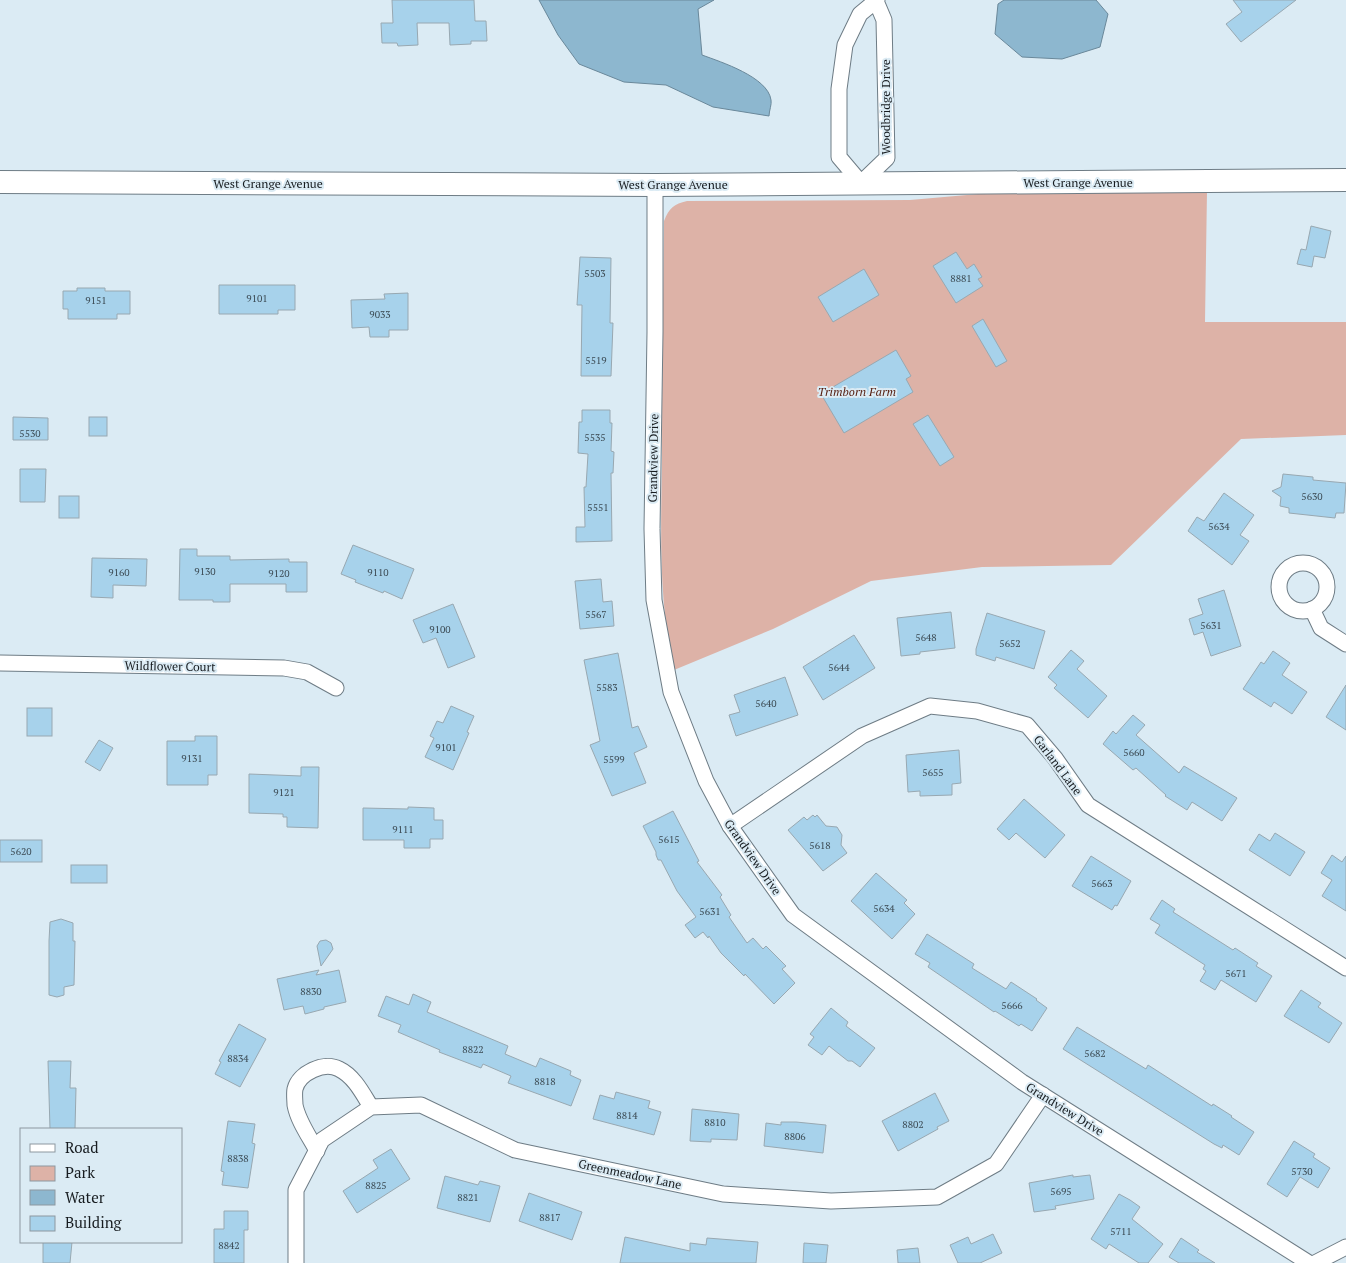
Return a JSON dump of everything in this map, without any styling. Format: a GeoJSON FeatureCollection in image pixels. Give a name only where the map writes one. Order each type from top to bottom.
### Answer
{"type":"FeatureCollection","features":[{"type":"Feature","properties":{"kind":"street","name":"Woodbridge Drive"},"geometry":{"type":"LineString","coordinates":[[876,1],[884,20],[887,158],[861,183],[839,157],[838,89],[845,45],[860,14],[876,1]]}},
{"type":"Feature","properties":{"kind":"street","name":"West Grange Avenue"},"geometry":{"type":"LineString","coordinates":[[0,182],[655,185],[1346,180]]}},
{"type":"Feature","properties":{"kind":"street","name":"Grandview Drive"},"geometry":{"type":"LineString","coordinates":[[655,185],[652,529],[654,600],[671,692],[706,781],[730,826],[793,915],[1022,1082],[1309,1263]]}},
{"type":"Feature","properties":{"kind":"street"},"geometry":{"type":"LineString","coordinates":[[1312,609],[1321,628],[1346,644]]}},
{"type":"Feature","properties":{"kind":"street","name":"Wildflower Court"},"geometry":{"type":"LineString","coordinates":[[0,663],[284,668],[307,672],[336,688]]}},
{"type":"Feature","properties":{"kind":"street","name":"Garland Lane"},"geometry":{"type":"LineString","coordinates":[[730,826],[862,736],[930,706],[977,711],[1027,725],[1055,758],[1088,805],[1346,968]]}},
{"type":"Feature","properties":{"kind":"street"},"geometry":{"type":"LineString","coordinates":[[317,1150],[298,1116],[295,1103],[295,1089],[301,1078],[313,1070],[327,1067],[339,1069],[354,1081],[372,1108]]}},
{"type":"Feature","properties":{"kind":"street","name":"Greenmeadow Lane"},"geometry":{"type":"LineString","coordinates":[[296,1263],[296,1190],[322,1140],[372,1108],[421,1105],[515,1150],[722,1194],[831,1201],[937,1197],[996,1164],[1043,1095]]}},
{"type":"Feature","properties":{"kind":"street"},"geometry":{"type":"LineString","coordinates":[[1315,1263],[1346,1247]]}},
{"type":"Feature","properties":{"kind":"green space","name":"Trimborn Farm"},"geometry":{"type":"Polygon","coordinates":[[[1207,191],[1205,322],[1346,322],[1346,435],[1241,439],[1111,565],[982,567],[871,581],[773,629],[674,670],[665,617],[661,537],[664,221],[673,207],[687,201],[910,200],[1001,192],[1207,191]]]}},
{"type":"Feature","properties":{"kind":"water"},"geometry":{"type":"Polygon","coordinates":[[[539,0],[714,0],[698,9],[702,55],[742,72],[762,84],[771,100],[769,116],[713,107],[666,85],[624,82],[579,64],[558,35],[539,0]]]}},
{"type":"Feature","properties":{"kind":"water"},"geometry":{"type":"Polygon","coordinates":[[[1004,0],[1096,0],[1108,14],[1100,47],[1062,59],[1022,57],[995,34],[998,4],[1004,0]]]}},
{"type":"Feature","properties":{"kind":"building"},"geometry":{"type":"Polygon","coordinates":[[[392,0],[474,0],[475,21],[486,21],[487,41],[471,41],[471,44],[450,45],[449,23],[417,23],[418,45],[398,46],[397,43],[382,43],[381,23],[393,23],[392,0]]]}},
{"type":"Feature","properties":{"kind":"building"},"geometry":{"type":"Polygon","coordinates":[[[1233,0],[1296,0],[1241,42],[1226,24],[1242,12],[1233,0]]]}},
{"type":"Feature","properties":{"kind":"building"},"geometry":{"type":"Polygon","coordinates":[[[1311,226],[1331,231],[1325,258],[1314,256],[1312,267],[1297,264],[1301,249],[1306,250],[1311,226]]]}},
{"type":"Feature","properties":{"kind":"building"},"geometry":{"type":"Polygon","coordinates":[[[956,252],[967,269],[974,264],[982,277],[978,279],[983,286],[956,303],[933,266],[956,252]]]}},
{"type":"Feature","properties":{"kind":"building"},"geometry":{"type":"Polygon","coordinates":[[[580,257],[611,258],[610,323],[613,323],[611,376],[581,376],[582,305],[577,305],[580,257]]]}},
{"type":"Feature","properties":{"kind":"building"},"geometry":{"type":"Polygon","coordinates":[[[864,269],[879,295],[833,322],[818,297],[864,269]]]}},
{"type":"Feature","properties":{"kind":"building"},"geometry":{"type":"Polygon","coordinates":[[[219,285],[295,285],[295,310],[278,310],[278,314],[219,314],[219,285]]]}},
{"type":"Feature","properties":{"kind":"building"},"geometry":{"type":"Polygon","coordinates":[[[77,288],[105,288],[105,291],[130,291],[130,314],[117,314],[117,319],[68,319],[68,309],[63,309],[63,291],[77,291],[77,288]]]}},
{"type":"Feature","properties":{"kind":"building"},"geometry":{"type":"Polygon","coordinates":[[[408,293],[408,330],[389,330],[389,337],[370,337],[369,327],[352,328],[351,300],[385,299],[384,294],[408,293]]]}},
{"type":"Feature","properties":{"kind":"building"},"geometry":{"type":"Polygon","coordinates":[[[983,319],[1007,361],[996,367],[972,326],[983,319]]]}},
{"type":"Feature","properties":{"kind":"building"},"geometry":{"type":"Polygon","coordinates":[[[896,350],[911,376],[906,379],[913,392],[844,433],[821,394],[896,350]]]}},
{"type":"Feature","properties":{"kind":"building"},"geometry":{"type":"Polygon","coordinates":[[[582,410],[610,410],[610,423],[612,423],[611,451],[614,452],[613,473],[611,473],[612,541],[576,542],[576,527],[585,527],[584,487],[586,487],[588,454],[578,453],[579,422],[582,422],[582,410]]]}},
{"type":"Feature","properties":{"kind":"building"},"geometry":{"type":"Polygon","coordinates":[[[928,415],[954,457],[940,466],[913,424],[928,415]]]}},
{"type":"Feature","properties":{"kind":"building"},"geometry":{"type":"Polygon","coordinates":[[[13,417],[48,418],[48,440],[13,440],[13,417]]]}},
{"type":"Feature","properties":{"kind":"building"},"geometry":{"type":"Polygon","coordinates":[[[89,417],[107,417],[107,436],[89,436],[89,417]]]}},
{"type":"Feature","properties":{"kind":"building"},"geometry":{"type":"Polygon","coordinates":[[[20,469],[46,469],[45,502],[20,502],[20,469]]]}},
{"type":"Feature","properties":{"kind":"building"},"geometry":{"type":"Polygon","coordinates":[[[1283,474],[1313,477],[1313,480],[1346,483],[1344,513],[1336,513],[1335,518],[1289,513],[1289,508],[1280,506],[1281,497],[1272,491],[1281,487],[1283,474]]]}},
{"type":"Feature","properties":{"kind":"building"},"geometry":{"type":"Polygon","coordinates":[[[1224,493],[1254,515],[1240,535],[1249,541],[1232,565],[1188,531],[1197,517],[1204,521],[1224,493]]]}},
{"type":"Feature","properties":{"kind":"building"},"geometry":{"type":"Polygon","coordinates":[[[59,496],[79,496],[79,518],[59,518],[59,496]]]}},
{"type":"Feature","properties":{"kind":"building"},"geometry":{"type":"Polygon","coordinates":[[[353,545],[414,569],[402,599],[355,582],[356,580],[341,574],[353,545]]]}},
{"type":"Feature","properties":{"kind":"building"},"geometry":{"type":"Polygon","coordinates":[[[180,549],[197,549],[197,556],[230,556],[230,560],[289,559],[289,562],[307,562],[307,592],[286,592],[286,584],[230,584],[230,602],[179,600],[180,549]]]}},
{"type":"Feature","properties":{"kind":"building"},"geometry":{"type":"Polygon","coordinates":[[[92,558],[147,559],[146,586],[113,585],[113,598],[91,597],[92,558]]]}},
{"type":"Feature","properties":{"kind":"building"},"geometry":{"type":"Polygon","coordinates":[[[601,579],[603,602],[612,601],[614,626],[580,629],[575,581],[601,579]]]}},
{"type":"Feature","properties":{"kind":"building"},"geometry":{"type":"Polygon","coordinates":[[[1224,590],[1241,646],[1211,656],[1203,632],[1194,635],[1189,619],[1203,614],[1198,599],[1224,590]]]}},
{"type":"Feature","properties":{"kind":"building"},"geometry":{"type":"Polygon","coordinates":[[[453,604],[475,657],[448,668],[436,638],[423,643],[413,620],[453,604]]]}},
{"type":"Feature","properties":{"kind":"building"},"geometry":{"type":"Polygon","coordinates":[[[951,612],[955,648],[901,656],[897,618],[951,612]]]}},
{"type":"Feature","properties":{"kind":"building"},"geometry":{"type":"Polygon","coordinates":[[[987,613],[1045,631],[1034,669],[996,657],[995,661],[976,655],[976,649],[987,613]]]}},
{"type":"Feature","properties":{"kind":"building"},"geometry":{"type":"Polygon","coordinates":[[[854,635],[875,668],[823,700],[803,667],[854,635]]]}},
{"type":"Feature","properties":{"kind":"building"},"geometry":{"type":"Polygon","coordinates":[[[1071,650],[1084,661],[1077,669],[1107,696],[1088,718],[1054,688],[1057,685],[1048,677],[1071,650]]]}},
{"type":"Feature","properties":{"kind":"building"},"geometry":{"type":"Polygon","coordinates":[[[1273,651],[1290,663],[1282,675],[1307,692],[1292,714],[1274,702],[1271,707],[1243,689],[1261,662],[1264,664],[1273,651]]]}},
{"type":"Feature","properties":{"kind":"building"},"geometry":{"type":"Polygon","coordinates":[[[618,653],[632,728],[638,726],[647,747],[634,753],[646,783],[612,796],[590,745],[600,741],[584,660],[618,653]]]}},
{"type":"Feature","properties":{"kind":"building"},"geometry":{"type":"Polygon","coordinates":[[[785,677],[798,715],[736,736],[729,715],[740,712],[734,695],[785,677]]]}},
{"type":"Feature","properties":{"kind":"building"},"geometry":{"type":"Polygon","coordinates":[[[1346,685],[1346,730],[1326,717],[1346,685]]]}},
{"type":"Feature","properties":{"kind":"building"},"geometry":{"type":"Polygon","coordinates":[[[451,706],[474,716],[467,732],[469,733],[453,770],[425,757],[434,738],[430,736],[437,721],[443,723],[451,706]]]}},
{"type":"Feature","properties":{"kind":"building"},"geometry":{"type":"Polygon","coordinates":[[[27,708],[52,708],[52,736],[27,736],[27,708]]]}},
{"type":"Feature","properties":{"kind":"building"},"geometry":{"type":"Polygon","coordinates":[[[1133,715],[1145,725],[1136,735],[1179,773],[1184,766],[1237,798],[1222,821],[1192,802],[1187,810],[1165,796],[1136,768],[1133,770],[1103,744],[1113,731],[1116,734],[1133,715]]]}},
{"type":"Feature","properties":{"kind":"building"},"geometry":{"type":"Polygon","coordinates":[[[195,736],[217,736],[217,775],[208,775],[208,785],[167,785],[167,741],[195,741],[195,736]]]}},
{"type":"Feature","properties":{"kind":"building"},"geometry":{"type":"Polygon","coordinates":[[[99,740],[113,748],[100,771],[85,762],[99,740]]]}},
{"type":"Feature","properties":{"kind":"building"},"geometry":{"type":"Polygon","coordinates":[[[959,750],[961,783],[952,784],[952,795],[920,796],[920,791],[908,792],[906,755],[959,750]]]}},
{"type":"Feature","properties":{"kind":"building"},"geometry":{"type":"Polygon","coordinates":[[[301,767],[319,767],[318,828],[287,827],[287,817],[283,817],[283,814],[249,813],[249,774],[301,776],[301,767]]]}},
{"type":"Feature","properties":{"kind":"building"},"geometry":{"type":"Polygon","coordinates":[[[1024,799],[1065,835],[1045,858],[1016,833],[1009,840],[997,829],[1024,799]]]}},
{"type":"Feature","properties":{"kind":"building"},"geometry":{"type":"Polygon","coordinates":[[[408,807],[434,808],[434,820],[443,820],[443,839],[430,839],[430,848],[404,848],[404,840],[363,840],[363,808],[408,809],[408,807]]]}},
{"type":"Feature","properties":{"kind":"building"},"geometry":{"type":"Polygon","coordinates":[[[673,811],[699,861],[697,862],[722,895],[720,897],[731,915],[729,917],[747,943],[753,938],[763,949],[766,946],[786,966],[782,969],[795,983],[774,1004],[745,974],[744,976],[721,953],[709,936],[708,938],[703,932],[695,938],[685,925],[696,917],[677,891],[661,860],[658,860],[643,826],[673,811]]]}},
{"type":"Feature","properties":{"kind":"building"},"geometry":{"type":"Polygon","coordinates":[[[813,815],[815,817],[817,815],[826,826],[837,827],[842,835],[841,845],[847,853],[823,871],[788,830],[804,817],[807,820],[813,815]]]}},
{"type":"Feature","properties":{"kind":"building"},"geometry":{"type":"Polygon","coordinates":[[[1275,833],[1305,852],[1290,876],[1249,850],[1259,834],[1270,841],[1275,833]]]}},
{"type":"Feature","properties":{"kind":"building"},"geometry":{"type":"Polygon","coordinates":[[[0,840],[42,840],[42,862],[0,862],[0,840]]]}},
{"type":"Feature","properties":{"kind":"building"},"geometry":{"type":"Polygon","coordinates":[[[1332,855],[1342,862],[1346,856],[1346,911],[1322,896],[1332,880],[1321,873],[1332,855]]]}},
{"type":"Feature","properties":{"kind":"building"},"geometry":{"type":"Polygon","coordinates":[[[1091,856],[1131,881],[1117,906],[1115,905],[1112,910],[1072,886],[1091,856]]]}},
{"type":"Feature","properties":{"kind":"building"},"geometry":{"type":"Polygon","coordinates":[[[71,865],[107,865],[107,883],[71,883],[71,865]]]}},
{"type":"Feature","properties":{"kind":"building"},"geometry":{"type":"Polygon","coordinates":[[[876,873],[907,900],[904,903],[915,914],[892,939],[851,901],[876,873]]]}},
{"type":"Feature","properties":{"kind":"building"},"geometry":{"type":"Polygon","coordinates":[[[1162,900],[1175,909],[1173,912],[1233,950],[1235,948],[1258,963],[1256,966],[1272,976],[1256,1002],[1221,980],[1215,990],[1200,981],[1206,971],[1203,969],[1205,965],[1155,933],[1160,925],[1150,919],[1162,900]]]}},
{"type":"Feature","properties":{"kind":"building"},"geometry":{"type":"Polygon","coordinates":[[[61,919],[73,923],[73,941],[75,941],[74,985],[64,987],[64,995],[57,997],[49,995],[49,941],[50,922],[61,919]]]}},
{"type":"Feature","properties":{"kind":"building"},"geometry":{"type":"Polygon","coordinates":[[[927,934],[974,964],[972,968],[1006,989],[1011,982],[1047,1008],[1032,1031],[994,1012],[928,967],[930,963],[915,954],[927,934]]]}},
{"type":"Feature","properties":{"kind":"building"},"geometry":{"type":"Polygon","coordinates":[[[326,940],[331,943],[333,949],[321,966],[317,946],[320,941],[326,940]]]}},
{"type":"Feature","properties":{"kind":"building"},"geometry":{"type":"Polygon","coordinates":[[[319,970],[316,975],[339,970],[346,1002],[305,1014],[303,1006],[284,1010],[277,979],[319,970]]]}},
{"type":"Feature","properties":{"kind":"building"},"geometry":{"type":"Polygon","coordinates":[[[1301,990],[1321,1003],[1318,1007],[1342,1023],[1329,1043],[1284,1016],[1301,990]]]}},
{"type":"Feature","properties":{"kind":"building"},"geometry":{"type":"Polygon","coordinates":[[[413,994],[431,1002],[427,1012],[508,1046],[505,1054],[536,1067],[540,1058],[571,1071],[570,1075],[581,1080],[571,1106],[508,1083],[511,1076],[483,1064],[481,1068],[439,1052],[440,1050],[398,1032],[401,1025],[378,1016],[386,996],[409,1005],[413,994]]]}},
{"type":"Feature","properties":{"kind":"building"},"geometry":{"type":"Polygon","coordinates":[[[831,1008],[848,1022],[846,1026],[875,1048],[860,1067],[852,1061],[848,1061],[829,1046],[822,1055],[808,1045],[814,1037],[810,1034],[831,1008]]]}},
{"type":"Feature","properties":{"kind":"building"},"geometry":{"type":"Polygon","coordinates":[[[239,1024],[266,1039],[240,1087],[215,1074],[221,1062],[219,1061],[239,1024]]]}},
{"type":"Feature","properties":{"kind":"building"},"geometry":{"type":"Polygon","coordinates":[[[1077,1027],[1146,1069],[1148,1065],[1212,1106],[1213,1104],[1232,1116],[1254,1132],[1239,1155],[1223,1145],[1222,1148],[1214,1144],[1063,1049],[1077,1027]]]}},
{"type":"Feature","properties":{"kind":"building"},"geometry":{"type":"Polygon","coordinates":[[[48,1061],[71,1061],[70,1088],[76,1088],[75,1128],[50,1128],[48,1061]]]}},
{"type":"Feature","properties":{"kind":"building"},"geometry":{"type":"Polygon","coordinates":[[[616,1092],[650,1101],[648,1108],[661,1112],[654,1135],[593,1119],[600,1095],[614,1099],[616,1092]]]}},
{"type":"Feature","properties":{"kind":"building"},"geometry":{"type":"Polygon","coordinates":[[[935,1093],[949,1121],[898,1151],[882,1121],[935,1093]]]}},
{"type":"Feature","properties":{"kind":"building"},"geometry":{"type":"Polygon","coordinates":[[[692,1109],[739,1114],[737,1140],[711,1139],[711,1142],[690,1141],[692,1109]]]}},
{"type":"Feature","properties":{"kind":"building"},"geometry":{"type":"Polygon","coordinates":[[[228,1121],[255,1124],[252,1143],[255,1144],[248,1188],[222,1185],[224,1172],[221,1171],[228,1121]]]}},
{"type":"Feature","properties":{"kind":"building"},"geometry":{"type":"Polygon","coordinates":[[[781,1122],[826,1125],[823,1153],[764,1146],[766,1123],[781,1125],[781,1122]]]}},
{"type":"Feature","properties":{"kind":"building"},"geometry":{"type":"Polygon","coordinates":[[[1294,1141],[1315,1154],[1313,1157],[1330,1168],[1318,1188],[1300,1177],[1287,1197],[1267,1184],[1294,1141]]]}},
{"type":"Feature","properties":{"kind":"building"},"geometry":{"type":"Polygon","coordinates":[[[391,1149],[410,1179],[357,1213],[343,1191],[378,1168],[373,1160],[391,1149]]]}},
{"type":"Feature","properties":{"kind":"building"},"geometry":{"type":"Polygon","coordinates":[[[1073,1175],[1073,1177],[1090,1175],[1094,1199],[1055,1206],[1056,1209],[1034,1212],[1029,1183],[1073,1175]]]}},
{"type":"Feature","properties":{"kind":"building"},"geometry":{"type":"Polygon","coordinates":[[[445,1176],[478,1185],[480,1181],[500,1186],[490,1222],[437,1208],[445,1176]]]}},
{"type":"Feature","properties":{"kind":"building"},"geometry":{"type":"Polygon","coordinates":[[[529,1193],[582,1212],[572,1240],[519,1221],[529,1193]]]}},
{"type":"Feature","properties":{"kind":"building"},"geometry":{"type":"Polygon","coordinates":[[[1119,1194],[1140,1207],[1132,1219],[1163,1244],[1148,1263],[1139,1263],[1109,1244],[1106,1249],[1091,1239],[1119,1194]]]}},
{"type":"Feature","properties":{"kind":"building"},"geometry":{"type":"Polygon","coordinates":[[[224,1211],[248,1211],[248,1230],[244,1230],[244,1263],[214,1263],[214,1229],[224,1229],[224,1211]]]}},
{"type":"Feature","properties":{"kind":"building"},"geometry":{"type":"Polygon","coordinates":[[[993,1234],[1002,1253],[980,1263],[958,1263],[950,1245],[968,1237],[971,1244],[993,1234]]]}},
{"type":"Feature","properties":{"kind":"building"},"geometry":{"type":"Polygon","coordinates":[[[625,1237],[690,1251],[690,1243],[706,1245],[707,1238],[758,1242],[756,1263],[620,1263],[625,1237]]]}},
{"type":"Feature","properties":{"kind":"building"},"geometry":{"type":"Polygon","coordinates":[[[1181,1238],[1199,1250],[1197,1252],[1215,1263],[1179,1263],[1169,1257],[1181,1238]]]}},
{"type":"Feature","properties":{"kind":"building"},"geometry":{"type":"Polygon","coordinates":[[[43,1243],[72,1243],[70,1263],[43,1263],[43,1243]]]}},
{"type":"Feature","properties":{"kind":"building"},"geometry":{"type":"Polygon","coordinates":[[[804,1243],[828,1245],[826,1263],[803,1263],[804,1243]]]}},
{"type":"Feature","properties":{"kind":"building"},"geometry":{"type":"Polygon","coordinates":[[[918,1248],[920,1263],[898,1263],[897,1250],[918,1248]]]}}]}
